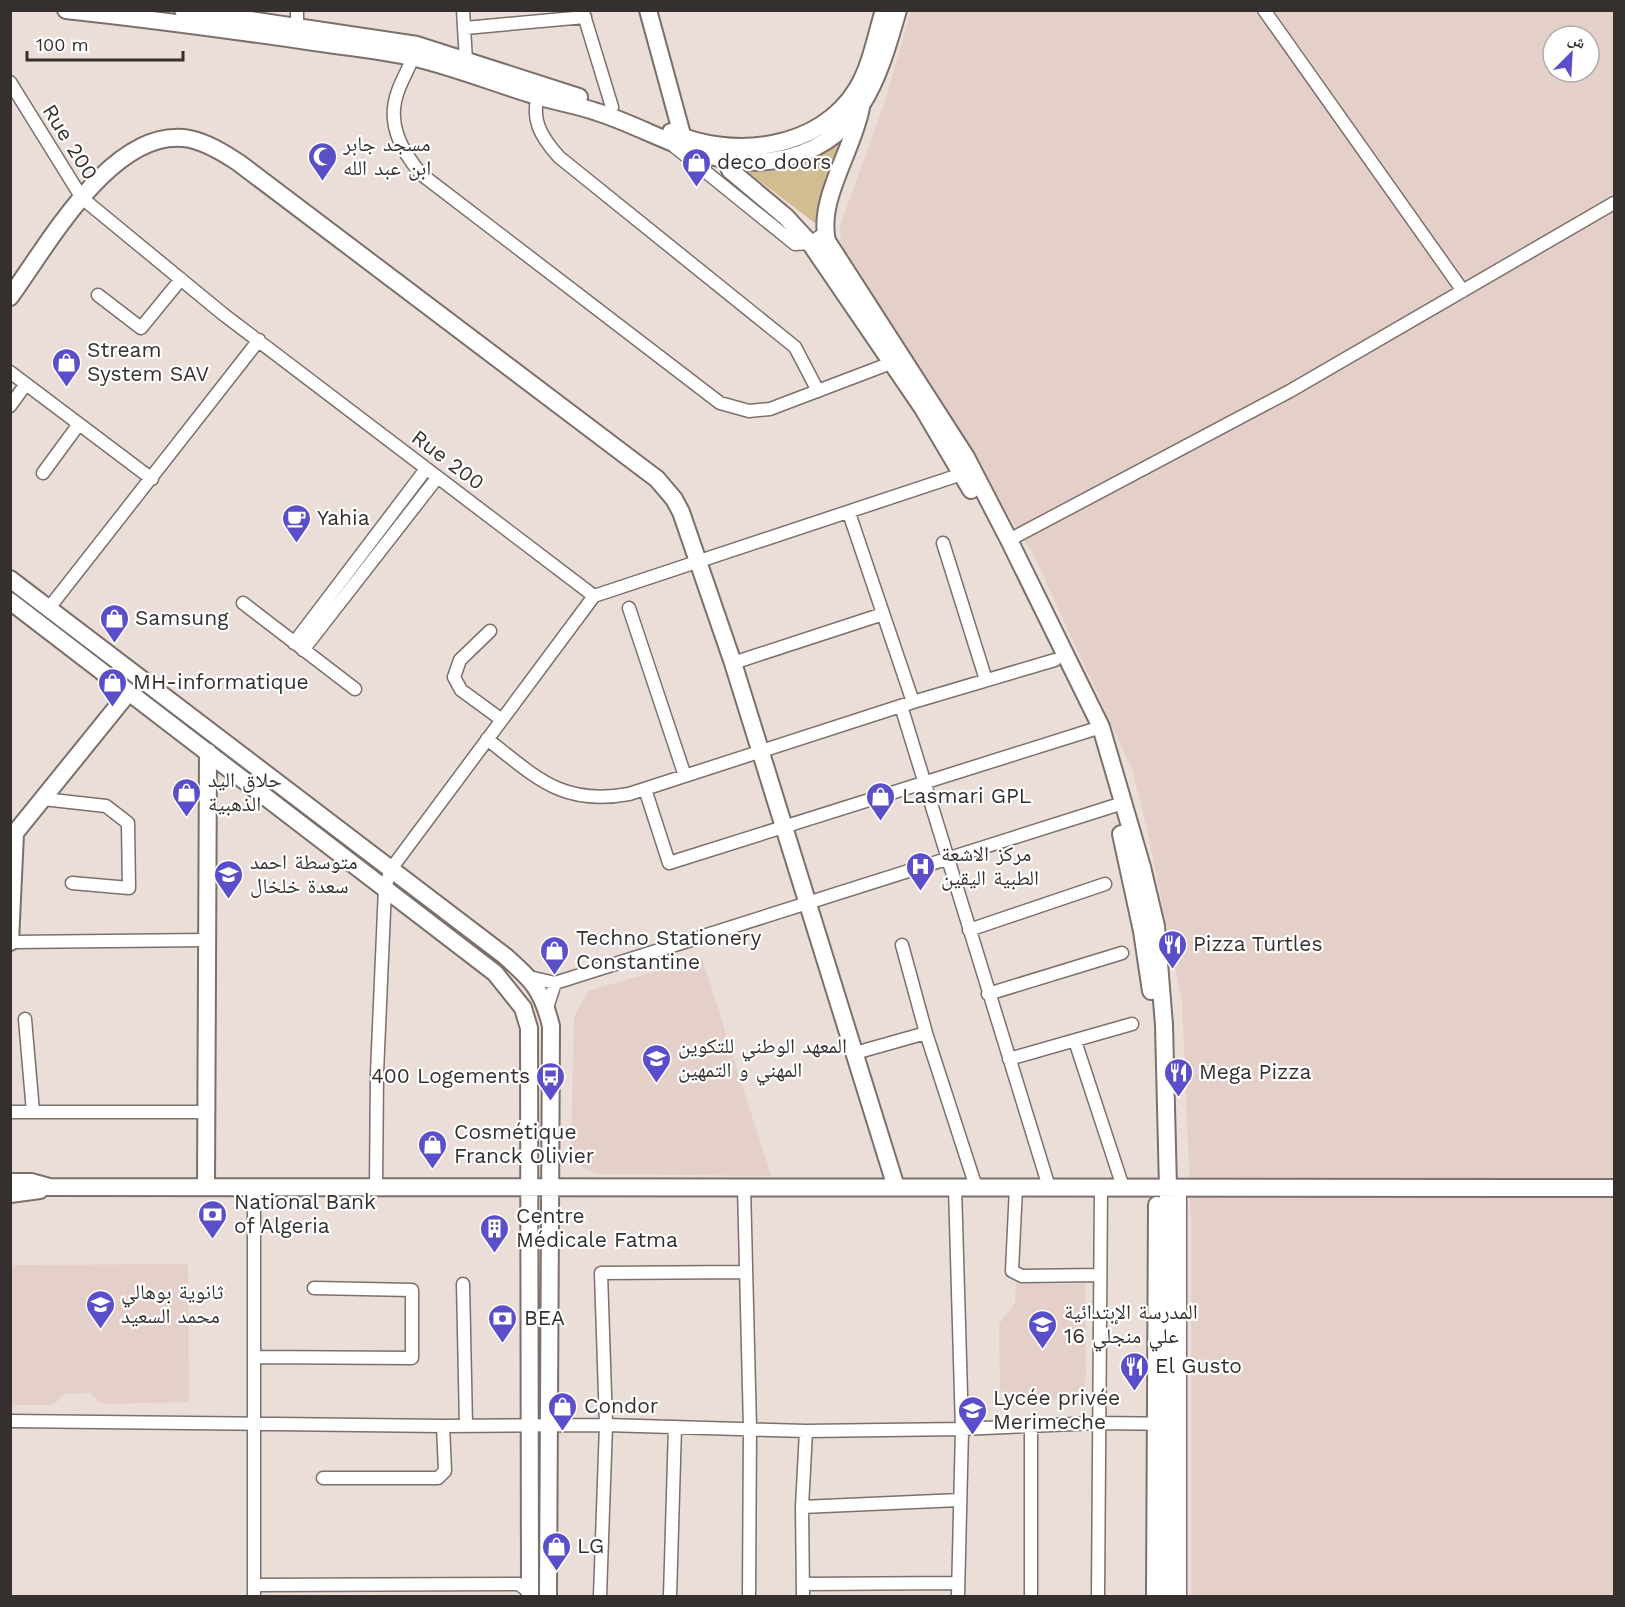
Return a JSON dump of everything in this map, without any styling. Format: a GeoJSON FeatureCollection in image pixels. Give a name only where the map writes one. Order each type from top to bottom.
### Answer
{"type":"FeatureCollection","features":[{"type":"Feature","properties":{"kind":"main road"},"geometry":{"type":"LineString","coordinates":[[66,10],[415,51],[466,61],[680,144],[725,154],[775,160],[803,152],[840,130],[861,107],[879,74],[898,10]]}},
{"type":"Feature","properties":{"kind":"main road"},"geometry":{"type":"LineString","coordinates":[[183,10],[297,18],[415,51],[540,91],[612,107],[680,144]]}},
{"type":"Feature","properties":{"kind":"main road"},"geometry":{"type":"LineString","coordinates":[[648,10],[680,144]]}},
{"type":"Feature","properties":{"kind":"main road"},"geometry":{"type":"LineString","coordinates":[[725,154],[788,141],[820,127],[834,116],[857,89],[865,73],[884,10]]}},
{"type":"Feature","properties":{"kind":"main road"},"geometry":{"type":"LineString","coordinates":[[861,107],[856,127],[826,208],[825,233],[834,255],[966,457],[1009,540],[1096,728],[1156,926],[1164,1025],[1169,1188],[1168,1596]]}},
{"type":"Feature","properties":{"kind":"main road"},"geometry":{"type":"LineString","coordinates":[[10,297],[82,198],[108,168],[126,154],[145,145],[188,138],[221,151],[657,479],[674,499],[681,512],[733,663],[759,753],[896,1187]]}},
{"type":"Feature","properties":{"kind":"main road"},"geometry":{"type":"LineString","coordinates":[[725,154],[730,170],[786,217],[810,243],[922,407],[962,474],[1055,660],[1096,728]]}},
{"type":"Feature","properties":{"kind":"main road"},"geometry":{"type":"LineString","coordinates":[[10,579],[529,977],[545,999],[551,1026],[548,1596]]}},
{"type":"Feature","properties":{"kind":"main road"},"geometry":{"type":"LineString","coordinates":[[11,603],[495,973],[523,1008],[529,1028],[530,1426],[527,1587]]}},
{"type":"Feature","properties":{"kind":"main road"},"geometry":{"type":"LineString","coordinates":[[11,942],[13,832],[43,799],[129,692]]}},
{"type":"Feature","properties":{"kind":"main road"},"geometry":{"type":"LineString","coordinates":[[206,1186],[208,752]]}},
{"type":"Feature","properties":{"kind":"main road"},"geometry":{"type":"LineString","coordinates":[[10,1182],[31,1182],[49,1187],[1614,1188]]}},
{"type":"Feature","properties":{"kind":"main road"},"geometry":{"type":"LineString","coordinates":[[10,1194],[32,1192],[49,1187]]}},
{"type":"Feature","properties":{"kind":"main road"},"geometry":{"type":"LineString","coordinates":[[1155,1596],[1168,1424]]}},
{"type":"Feature","properties":{"kind":"street"},"geometry":{"type":"LineString","coordinates":[[463,10],[466,61]]}},
{"type":"Feature","properties":{"kind":"street"},"geometry":{"type":"LineString","coordinates":[[1264,10],[1463,291]]}},
{"type":"Feature","properties":{"kind":"street"},"geometry":{"type":"LineString","coordinates":[[465,28],[584,14],[612,107]]}},
{"type":"Feature","properties":{"kind":"street"},"geometry":{"type":"LineString","coordinates":[[415,51],[398,91],[394,119],[397,137],[405,154],[421,174],[720,403],[749,411],[770,409],[891,363]]}},
{"type":"Feature","properties":{"kind":"street","name":"Rue 200"},"geometry":{"type":"LineString","coordinates":[[10,82],[82,198],[259,340],[594,596]]}},
{"type":"Feature","properties":{"kind":"street"},"geometry":{"type":"LineString","coordinates":[[540,91],[537,129],[559,157],[795,347],[818,391]]}},
{"type":"Feature","properties":{"kind":"street"},"geometry":{"type":"LineString","coordinates":[[680,144],[792,242],[799,245],[810,243],[825,233]]}},
{"type":"Feature","properties":{"kind":"street"},"geometry":{"type":"LineString","coordinates":[[1009,540],[1290,391],[1614,202]]}},
{"type":"Feature","properties":{"kind":"street"},"geometry":{"type":"LineString","coordinates":[[98,295],[141,328],[181,279]]}},
{"type":"Feature","properties":{"kind":"street"},"geometry":{"type":"LineString","coordinates":[[49,608],[259,340]]}},
{"type":"Feature","properties":{"kind":"street"},"geometry":{"type":"LineString","coordinates":[[10,372],[152,479]]}},
{"type":"Feature","properties":{"kind":"street"},"geometry":{"type":"LineString","coordinates":[[10,406],[27,384]]}},
{"type":"Feature","properties":{"kind":"street"},"geometry":{"type":"LineString","coordinates":[[42,474],[79,424]]}},
{"type":"Feature","properties":{"kind":"street"},"geometry":{"type":"LineString","coordinates":[[298,646],[426,469]]}},
{"type":"Feature","properties":{"kind":"street"},"geometry":{"type":"LineString","coordinates":[[376,1186],[377,1074],[385,888],[391,869],[594,596],[962,474]]}},
{"type":"Feature","properties":{"kind":"street"},"geometry":{"type":"LineString","coordinates":[[298,646],[437,478]]}},
{"type":"Feature","properties":{"kind":"street"},"geometry":{"type":"LineString","coordinates":[[849,513],[883,614],[946,859],[1049,1187]]}},
{"type":"Feature","properties":{"kind":"street"},"geometry":{"type":"LineString","coordinates":[[943,543],[986,680]]}},
{"type":"Feature","properties":{"kind":"street"},"geometry":{"type":"LineString","coordinates":[[243,603],[355,689]]}},
{"type":"Feature","properties":{"kind":"street"},"geometry":{"type":"LineString","coordinates":[[628,608],[684,776]]}},
{"type":"Feature","properties":{"kind":"street"},"geometry":{"type":"LineString","coordinates":[[733,663],[883,614]]}},
{"type":"Feature","properties":{"kind":"street"},"geometry":{"type":"LineString","coordinates":[[490,631],[460,660],[454,676],[461,690],[502,720]]}},
{"type":"Feature","properties":{"kind":"street"},"geometry":{"type":"LineString","coordinates":[[487,739],[549,786],[572,795],[607,798],[645,789],[907,704],[1055,660]]}},
{"type":"Feature","properties":{"kind":"street"},"geometry":{"type":"LineString","coordinates":[[645,789],[669,863],[1096,728]]}},
{"type":"Feature","properties":{"kind":"street"},"geometry":{"type":"LineString","coordinates":[[43,799],[106,806],[128,823],[129,888],[72,884]]}},
{"type":"Feature","properties":{"kind":"street"},"geometry":{"type":"LineString","coordinates":[[529,977],[555,983],[1118,805]]}},
{"type":"Feature","properties":{"kind":"street"},"geometry":{"type":"LineString","coordinates":[[969,930],[1105,884]]}},
{"type":"Feature","properties":{"kind":"street"},"geometry":{"type":"LineString","coordinates":[[11,942],[207,940]]}},
{"type":"Feature","properties":{"kind":"street"},"geometry":{"type":"LineString","coordinates":[[902,945],[926,1033],[976,1187]]}},
{"type":"Feature","properties":{"kind":"street"},"geometry":{"type":"LineString","coordinates":[[988,994],[1122,953]]}},
{"type":"Feature","properties":{"kind":"street"},"geometry":{"type":"LineString","coordinates":[[547,1008],[555,983]]}},
{"type":"Feature","properties":{"kind":"street"},"geometry":{"type":"LineString","coordinates":[[25,1019],[33,1112]]}},
{"type":"Feature","properties":{"kind":"street"},"geometry":{"type":"LineString","coordinates":[[1009,1059],[1132,1024]]}},
{"type":"Feature","properties":{"kind":"street"},"geometry":{"type":"LineString","coordinates":[[855,1053],[926,1033]]}},
{"type":"Feature","properties":{"kind":"street"},"geometry":{"type":"LineString","coordinates":[[1075,1041],[1123,1187]]}},
{"type":"Feature","properties":{"kind":"street"},"geometry":{"type":"LineString","coordinates":[[10,1112],[205,1112]]}},
{"type":"Feature","properties":{"kind":"street"},"geometry":{"type":"LineString","coordinates":[[254,1186],[254,1591],[452,1583],[527,1587]]}},
{"type":"Feature","properties":{"kind":"street"},"geometry":{"type":"LineString","coordinates":[[744,1186],[750,1428],[749,1596]]}},
{"type":"Feature","properties":{"kind":"street"},"geometry":{"type":"LineString","coordinates":[[955,1187],[962,1429],[958,1596]]}},
{"type":"Feature","properties":{"kind":"street"},"geometry":{"type":"LineString","coordinates":[[1016,1187],[1012,1271],[1022,1276],[1100,1275]]}},
{"type":"Feature","properties":{"kind":"street"},"geometry":{"type":"LineString","coordinates":[[1098,1596],[1101,1187]]}},
{"type":"Feature","properties":{"kind":"street"},"geometry":{"type":"LineString","coordinates":[[600,1596],[606,1425],[601,1273],[746,1272]]}},
{"type":"Feature","properties":{"kind":"street"},"geometry":{"type":"LineString","coordinates":[[463,1284],[466,1426]]}},
{"type":"Feature","properties":{"kind":"street"},"geometry":{"type":"LineString","coordinates":[[255,1357],[412,1358],[412,1290],[314,1288]]}},
{"type":"Feature","properties":{"kind":"street"},"geometry":{"type":"LineString","coordinates":[[10,1421],[443,1426],[606,1425],[806,1431],[962,1429],[1031,1424],[1168,1424],[1180,1596]]}},
{"type":"Feature","properties":{"kind":"street"},"geometry":{"type":"LineString","coordinates":[[1031,1424],[1031,1596]]}},
{"type":"Feature","properties":{"kind":"street"},"geometry":{"type":"LineString","coordinates":[[323,1478],[438,1478],[445,1471],[443,1426]]}},
{"type":"Feature","properties":{"kind":"street"},"geometry":{"type":"LineString","coordinates":[[670,1596],[675,1427]]}},
{"type":"Feature","properties":{"kind":"street"},"geometry":{"type":"LineString","coordinates":[[806,1431],[802,1507],[803,1590],[958,1583]]}},
{"type":"Feature","properties":{"kind":"street"},"geometry":{"type":"LineString","coordinates":[[802,1507],[959,1500]]}},
{"type":"Feature","properties":{"kind":"street"},"geometry":{"type":"LineString","coordinates":[[448,1596],[452,1583]]}},
{"type":"Feature","properties":{"kind":"shaded area"},"geometry":{"type":"Polygon","coordinates":[[[911,11],[1614,11],[1614,1596],[1191,1596],[1191,1216],[1182,1002],[1147,829],[1132,769],[1034,556],[934,395],[841,253],[840,226],[885,101],[911,11]]]}},
{"type":"Feature","properties":{"kind":"shaded area"},"geometry":{"type":"Polygon","coordinates":[[[846,138],[819,221],[815,223],[745,170],[774,168],[798,162],[846,138]]]}},
{"type":"Feature","properties":{"kind":"shaded area","name":"المعهد الوطني للتكوين المهني و التمهين"},"geometry":{"type":"Polygon","coordinates":[[[702,958],[771,1176],[596,1174],[582,1167],[571,1149],[574,1017],[588,991],[702,958]]]}},
{"type":"Feature","properties":{"kind":"shaded area","name":"ثانوية بوهالي محمد السعيد"},"geometry":{"type":"Polygon","coordinates":[[[188,1264],[189,1402],[103,1404],[90,1393],[65,1394],[53,1405],[11,1405],[11,1265],[188,1264]]]}},
{"type":"Feature","properties":{"kind":"shaded area","name":"المدرسة الإبتدائية علي منجلي 16"},"geometry":{"type":"Polygon","coordinates":[[[1016,1283],[1085,1284],[1086,1375],[1084,1387],[1076,1398],[1014,1403],[1012,1393],[1000,1393],[999,1324],[1015,1303],[1016,1283]]]}},
{"type":"Feature","properties":{"kind":"place","name":"مسجد جابر ابن عبد الله"},"geometry":{"type":"Point","coordinates":[322,182]}},
{"type":"Feature","properties":{"kind":"place","name":"deco doors"},"geometry":{"type":"Point","coordinates":[696,188]}},
{"type":"Feature","properties":{"kind":"place","name":"Stream System SAV"},"geometry":{"type":"Point","coordinates":[66,388]}},
{"type":"Feature","properties":{"kind":"place","name":"Yahia"},"geometry":{"type":"Point","coordinates":[296,544]}},
{"type":"Feature","properties":{"kind":"place","name":"Samsung"},"geometry":{"type":"Point","coordinates":[114,644]}},
{"type":"Feature","properties":{"kind":"place","name":"MH-informatique"},"geometry":{"type":"Point","coordinates":[112,708]}},
{"type":"Feature","properties":{"kind":"place","name":"حلاق اليد الذهبية"},"geometry":{"type":"Point","coordinates":[187,818]}},
{"type":"Feature","properties":{"kind":"place","name":"Lasmari GPL"},"geometry":{"type":"Point","coordinates":[881,822]}},
{"type":"Feature","properties":{"kind":"place","name":"مركز الاشعة الطبية اليقين"},"geometry":{"type":"Point","coordinates":[920,892]}},
{"type":"Feature","properties":{"kind":"place","name":"متوسطة احمد سعدة خلخال"},"geometry":{"type":"Point","coordinates":[229,900]}},
{"type":"Feature","properties":{"kind":"place","name":"Pizza Turtles"},"geometry":{"type":"Point","coordinates":[1172,970]}},
{"type":"Feature","properties":{"kind":"place","name":"Techno Stationery Constantine"},"geometry":{"type":"Point","coordinates":[555,976]}},
{"type":"Feature","properties":{"kind":"place","name":"المعهد الوطني للتكوين المهني و التمهين"},"geometry":{"type":"Point","coordinates":[657,1084]}},
{"type":"Feature","properties":{"kind":"place","name":"Mega Pizza"},"geometry":{"type":"Point","coordinates":[1178,1098]}},
{"type":"Feature","properties":{"kind":"place","name":"400 Logements"},"geometry":{"type":"Point","coordinates":[551,1102]}},
{"type":"Feature","properties":{"kind":"place","name":"Cosmétique Franck Olivier"},"geometry":{"type":"Point","coordinates":[433,1170]}},
{"type":"Feature","properties":{"kind":"place","name":"National Bank of Algeria"},"geometry":{"type":"Point","coordinates":[213,1240]}},
{"type":"Feature","properties":{"kind":"place","name":"Centre Médicale Fatma"},"geometry":{"type":"Point","coordinates":[495,1254]}},
{"type":"Feature","properties":{"kind":"place","name":"ثانوية بوهالي محمد السعيد"},"geometry":{"type":"Point","coordinates":[100,1330]}},
{"type":"Feature","properties":{"kind":"place","name":"BEA"},"geometry":{"type":"Point","coordinates":[503,1344]}},
{"type":"Feature","properties":{"kind":"place","name":"المدرسة الإبتدائية علي منجلي 16"},"geometry":{"type":"Point","coordinates":[1043,1350]}},
{"type":"Feature","properties":{"kind":"place","name":"El Gusto"},"geometry":{"type":"Point","coordinates":[1134,1392]}},
{"type":"Feature","properties":{"kind":"place","name":"Condor"},"geometry":{"type":"Point","coordinates":[563,1432]}},
{"type":"Feature","properties":{"kind":"place","name":"Lycée privée Merimeche"},"geometry":{"type":"Point","coordinates":[972,1436]}},
{"type":"Feature","properties":{"kind":"place","name":"LG"},"geometry":{"type":"Point","coordinates":[556,1572]}}]}
